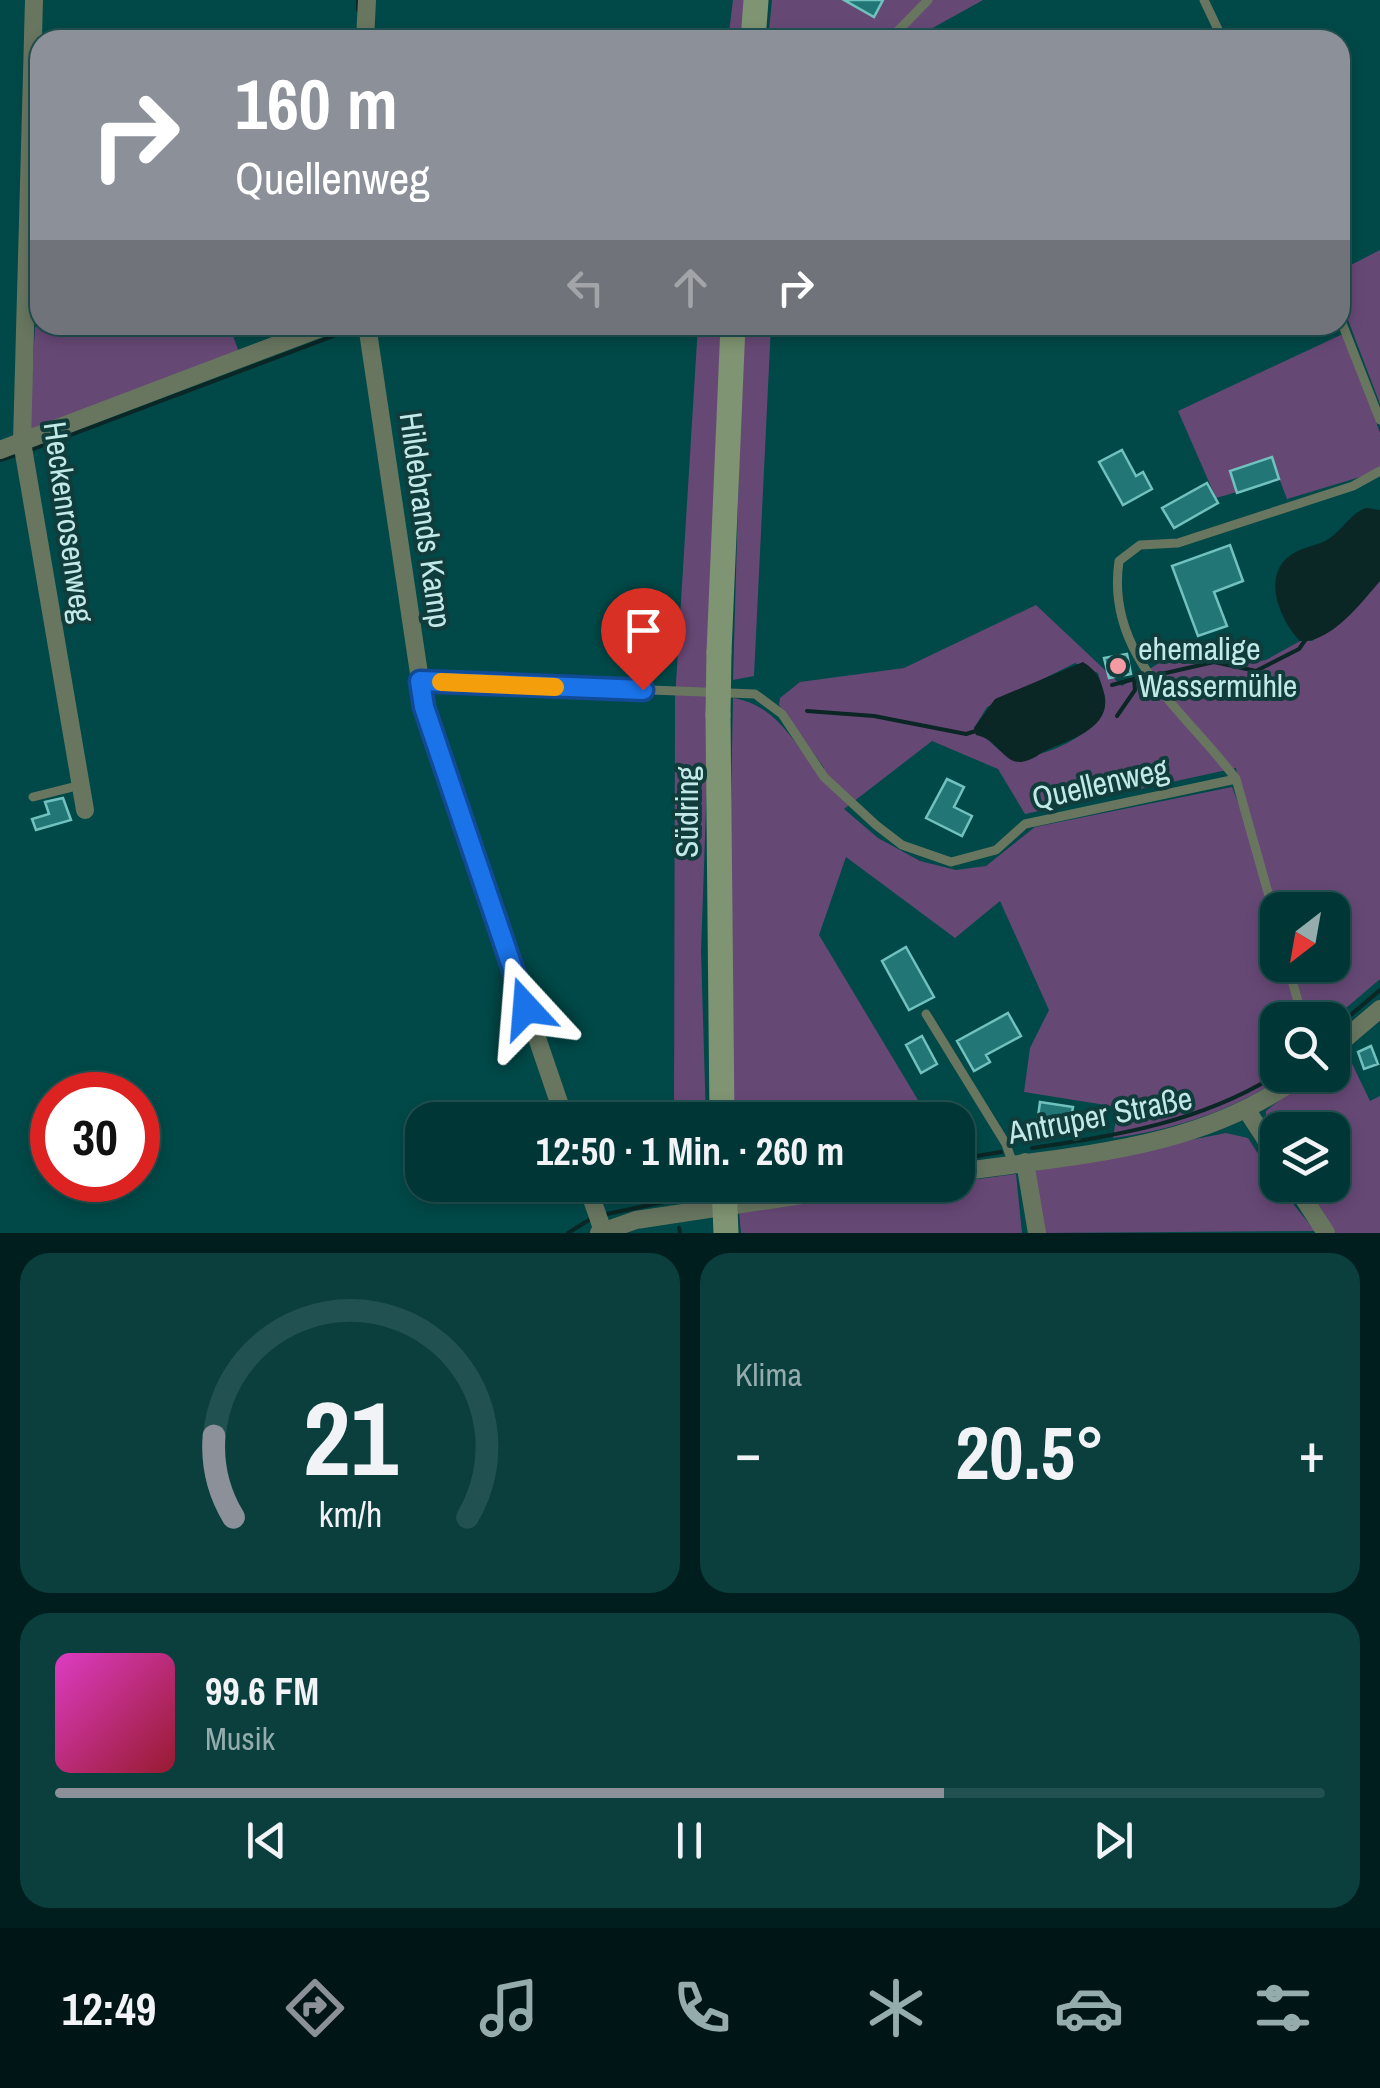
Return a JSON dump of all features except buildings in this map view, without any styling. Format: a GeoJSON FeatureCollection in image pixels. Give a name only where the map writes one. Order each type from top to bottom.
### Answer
{"type":"FeatureCollection","features":[{"type":"Feature","properties":{"kind":"main road"},"geometry":{"type":"LineString","coordinates":[[754,30],[756,0]]}},
{"type":"Feature","properties":{"kind":"main road","name":"Südring"},"geometry":{"type":"LineString","coordinates":[[722,1102],[718,715],[733,335]]}},
{"type":"Feature","properties":{"kind":"main road"},"geometry":{"type":"LineString","coordinates":[[725,1202],[726,1233]]}},
{"type":"Feature","properties":{"kind":"street","name":"Heckenrosenweg"},"geometry":{"type":"LineString","coordinates":[[33,30],[34,0]]}},
{"type":"Feature","properties":{"kind":"street"},"geometry":{"type":"LineString","coordinates":[[366,30],[367,0]]}},
{"type":"Feature","properties":{"kind":"street","name":"Heckenrosenweg"},"geometry":{"type":"LineString","coordinates":[[30,147],[22,442],[85,810]]}},
{"type":"Feature","properties":{"kind":"street"},"geometry":{"type":"LineString","coordinates":[[0,450],[303,335]]}},
{"type":"Feature","properties":{"kind":"street","name":"Hildebrands Kamp"},"geometry":{"type":"LineString","coordinates":[[368,335],[424,707],[558,1102]]}},
{"type":"Feature","properties":{"kind":"street"},"geometry":{"type":"LineString","coordinates":[[1350,1035],[1380,1009]]}},
{"type":"Feature","properties":{"kind":"street","name":"Antruper Straße"},"geometry":{"type":"LineString","coordinates":[[975,1169],[1162,1141],[1246,1109],[1274,1092]]}},
{"type":"Feature","properties":{"kind":"street"},"geometry":{"type":"LineString","coordinates":[[1246,1109],[1260,1130]]}},
{"type":"Feature","properties":{"kind":"street"},"geometry":{"type":"LineString","coordinates":[[1019,1163],[1037,1233]]}},
{"type":"Feature","properties":{"kind":"street"},"geometry":{"type":"LineString","coordinates":[[592,1202],[601,1232],[636,1220],[756,1202]]}},
{"type":"Feature","properties":{"kind":"street"},"geometry":{"type":"LineString","coordinates":[[1306,1202],[1326,1233]]}},
{"type":"Feature","properties":{"kind":"lane"},"geometry":{"type":"LineString","coordinates":[[900,30],[928,0]]}},
{"type":"Feature","properties":{"kind":"lane"},"geometry":{"type":"LineString","coordinates":[[1204,0],[1219,30]]}},
{"type":"Feature","properties":{"kind":"lane"},"geometry":{"type":"LineString","coordinates":[[1347,335],[1380,420]]}},
{"type":"Feature","properties":{"kind":"lane"},"geometry":{"type":"LineString","coordinates":[[1268,892],[1236,778],[1142,668],[1121,614],[1119,561],[1140,545],[1178,543],[1352,486],[1380,471]]}},
{"type":"Feature","properties":{"kind":"lane","name":"Quellenweg"},"geometry":{"type":"LineString","coordinates":[[420,681],[755,694],[782,714],[824,777],[876,826],[902,845],[951,862],[996,850],[1025,824],[1236,778]]}},
{"type":"Feature","properties":{"kind":"lane"},"geometry":{"type":"LineString","coordinates":[[33,798],[81,785]]}},
{"type":"Feature","properties":{"kind":"lane"},"geometry":{"type":"LineString","coordinates":[[926,1014],[1019,1163]]}},
{"type":"Feature","properties":{"kind":"shaded area"},"geometry":{"type":"Polygon","coordinates":[[[733,0],[752,0],[749,30],[729,30],[733,0]]]}},
{"type":"Feature","properties":{"kind":"shaded area"},"geometry":{"type":"Polygon","coordinates":[[[772,0],[983,0],[929,30],[769,30],[772,0]]]}},
{"type":"Feature","properties":{"kind":"shaded area"},"geometry":{"type":"Polygon","coordinates":[[[1380,250],[1380,404],[1350,325],[1350,265],[1380,250]]]}},
{"type":"Feature","properties":{"kind":"shaded area"},"geometry":{"type":"Polygon","coordinates":[[[35,335],[233,335],[239,352],[29,433],[35,335]]]}},
{"type":"Feature","properties":{"kind":"shaded area"},"geometry":{"type":"Polygon","coordinates":[[[697,335],[723,335],[701,951],[705,1102],[674,1102],[675,699],[697,335]]]}},
{"type":"Feature","properties":{"kind":"shaded area"},"geometry":{"type":"Polygon","coordinates":[[[743,335],[771,335],[754,676],[733,680],[743,335]]]}},
{"type":"Feature","properties":{"kind":"shaded area"},"geometry":{"type":"Polygon","coordinates":[[[1346,335],[1380,433],[1380,471],[1287,499],[1271,457],[1231,471],[1237,492],[1216,498],[1178,411],[1346,335]]]}},
{"type":"Feature","properties":{"kind":"shaded area"},"geometry":{"type":"Polygon","coordinates":[[[1380,581],[1380,979],[1350,1005],[1260,1002],[1260,1090],[1203,1117],[1113,1138],[1118,1107],[1024,1092],[1030,1048],[1049,1010],[1000,901],[955,938],[846,857],[819,935],[919,1102],[734,1102],[727,1008],[733,698],[772,716],[818,774],[824,768],[779,705],[780,698],[800,682],[904,668],[1036,605],[1122,686],[1159,663],[1186,663],[1211,655],[1239,665],[1266,660],[1300,641],[1312,641],[1343,619],[1380,581]],[[1075,663],[987,707],[974,728],[1003,753],[1015,756],[1030,756],[1063,745],[1092,726],[1101,715],[1105,699],[1098,673],[1075,663]],[[932,741],[844,809],[878,838],[920,861],[956,870],[986,866],[1035,827],[1232,787],[1242,813],[1236,768],[1025,814],[998,769],[932,741]]]}},
{"type":"Feature","properties":{"kind":"shaded area"},"geometry":{"type":"Polygon","coordinates":[[[1350,1059],[1370,1101],[1380,1096],[1380,1233],[1332,1233],[1313,1202],[1350,1202],[1350,1112],[1266,1111],[1290,1092],[1350,1092],[1350,1059]]]}},
{"type":"Feature","properties":{"kind":"shaded area"},"geometry":{"type":"Polygon","coordinates":[[[1226,1133],[1248,1138],[1260,1157],[1260,1202],[1292,1202],[1315,1231],[1043,1233],[1033,1171],[1226,1133]]]}},
{"type":"Feature","properties":{"kind":"shaded area"},"geometry":{"type":"Polygon","coordinates":[[[1016,1174],[1022,1233],[741,1233],[739,1211],[806,1202],[975,1202],[975,1179],[1016,1174]]]}},
{"type":"Feature","properties":{"kind":"water"},"geometry":{"type":"Polygon","coordinates":[[[1366,508],[1380,510],[1380,581],[1334,629],[1300,641],[1286,623],[1277,600],[1275,588],[1280,566],[1293,553],[1330,538],[1366,508]]]}},
{"type":"Feature","properties":{"kind":"water"},"geometry":{"type":"Polygon","coordinates":[[[1083,662],[1099,679],[1105,705],[1097,723],[1088,730],[1021,762],[1009,759],[990,741],[976,735],[974,728],[995,699],[1083,662]]]}},
{"type":"Feature","properties":{"kind":"waterway"},"geometry":{"type":"LineString","coordinates":[[358,0],[358,10]]}},
{"type":"Feature","properties":{"kind":"waterway"},"geometry":{"type":"LineString","coordinates":[[28,451],[336,335]]}},
{"type":"Feature","properties":{"kind":"waterway"},"geometry":{"type":"LineString","coordinates":[[0,460],[19,454]]}},
{"type":"Feature","properties":{"kind":"waterway"},"geometry":{"type":"LineString","coordinates":[[1157,675],[1214,662],[1256,671],[1299,649],[1306,639]]}},
{"type":"Feature","properties":{"kind":"waterway"},"geometry":{"type":"LineString","coordinates":[[1112,685],[1138,678]]}},
{"type":"Feature","properties":{"kind":"waterway"},"geometry":{"type":"LineString","coordinates":[[1117,716],[1135,690],[1134,679]]}},
{"type":"Feature","properties":{"kind":"waterway"},"geometry":{"type":"LineString","coordinates":[[807,711],[874,716],[966,734],[979,730]]}},
{"type":"Feature","properties":{"kind":"waterway"},"geometry":{"type":"LineString","coordinates":[[1350,1016],[1380,990]]}},
{"type":"Feature","properties":{"kind":"waterway"},"geometry":{"type":"LineString","coordinates":[[1032,1148],[1159,1124],[1220,1104],[1260,1084]]}},
{"type":"Feature","properties":{"kind":"waterway"},"geometry":{"type":"LineString","coordinates":[[975,1156],[1001,1152]]}},
{"type":"Feature","properties":{"kind":"waterway"},"geometry":{"type":"LineString","coordinates":[[607,1214],[664,1202]]}},
{"type":"Feature","properties":{"kind":"waterway"},"geometry":{"type":"LineString","coordinates":[[568,1233],[589,1220]]}},
{"type":"Feature","properties":{"kind":"waterway"},"geometry":{"type":"LineString","coordinates":[[679,1228],[680,1233]]}},
{"type":"Feature","properties":{"kind":"slow traffic"},"geometry":{"type":"LineString","coordinates":[[441,682],[555,687]]}},
{"type":"Feature","properties":{"kind":"place","name":"ehemalige Wassermühle"},"geometry":{"type":"Point","coordinates":[1118,666]}},
{"type":"Feature","properties":{"kind":"route"},"geometry":{"type":"LineString","coordinates":[[526,1008],[424,707],[420,681],[643,690]]}}]}
